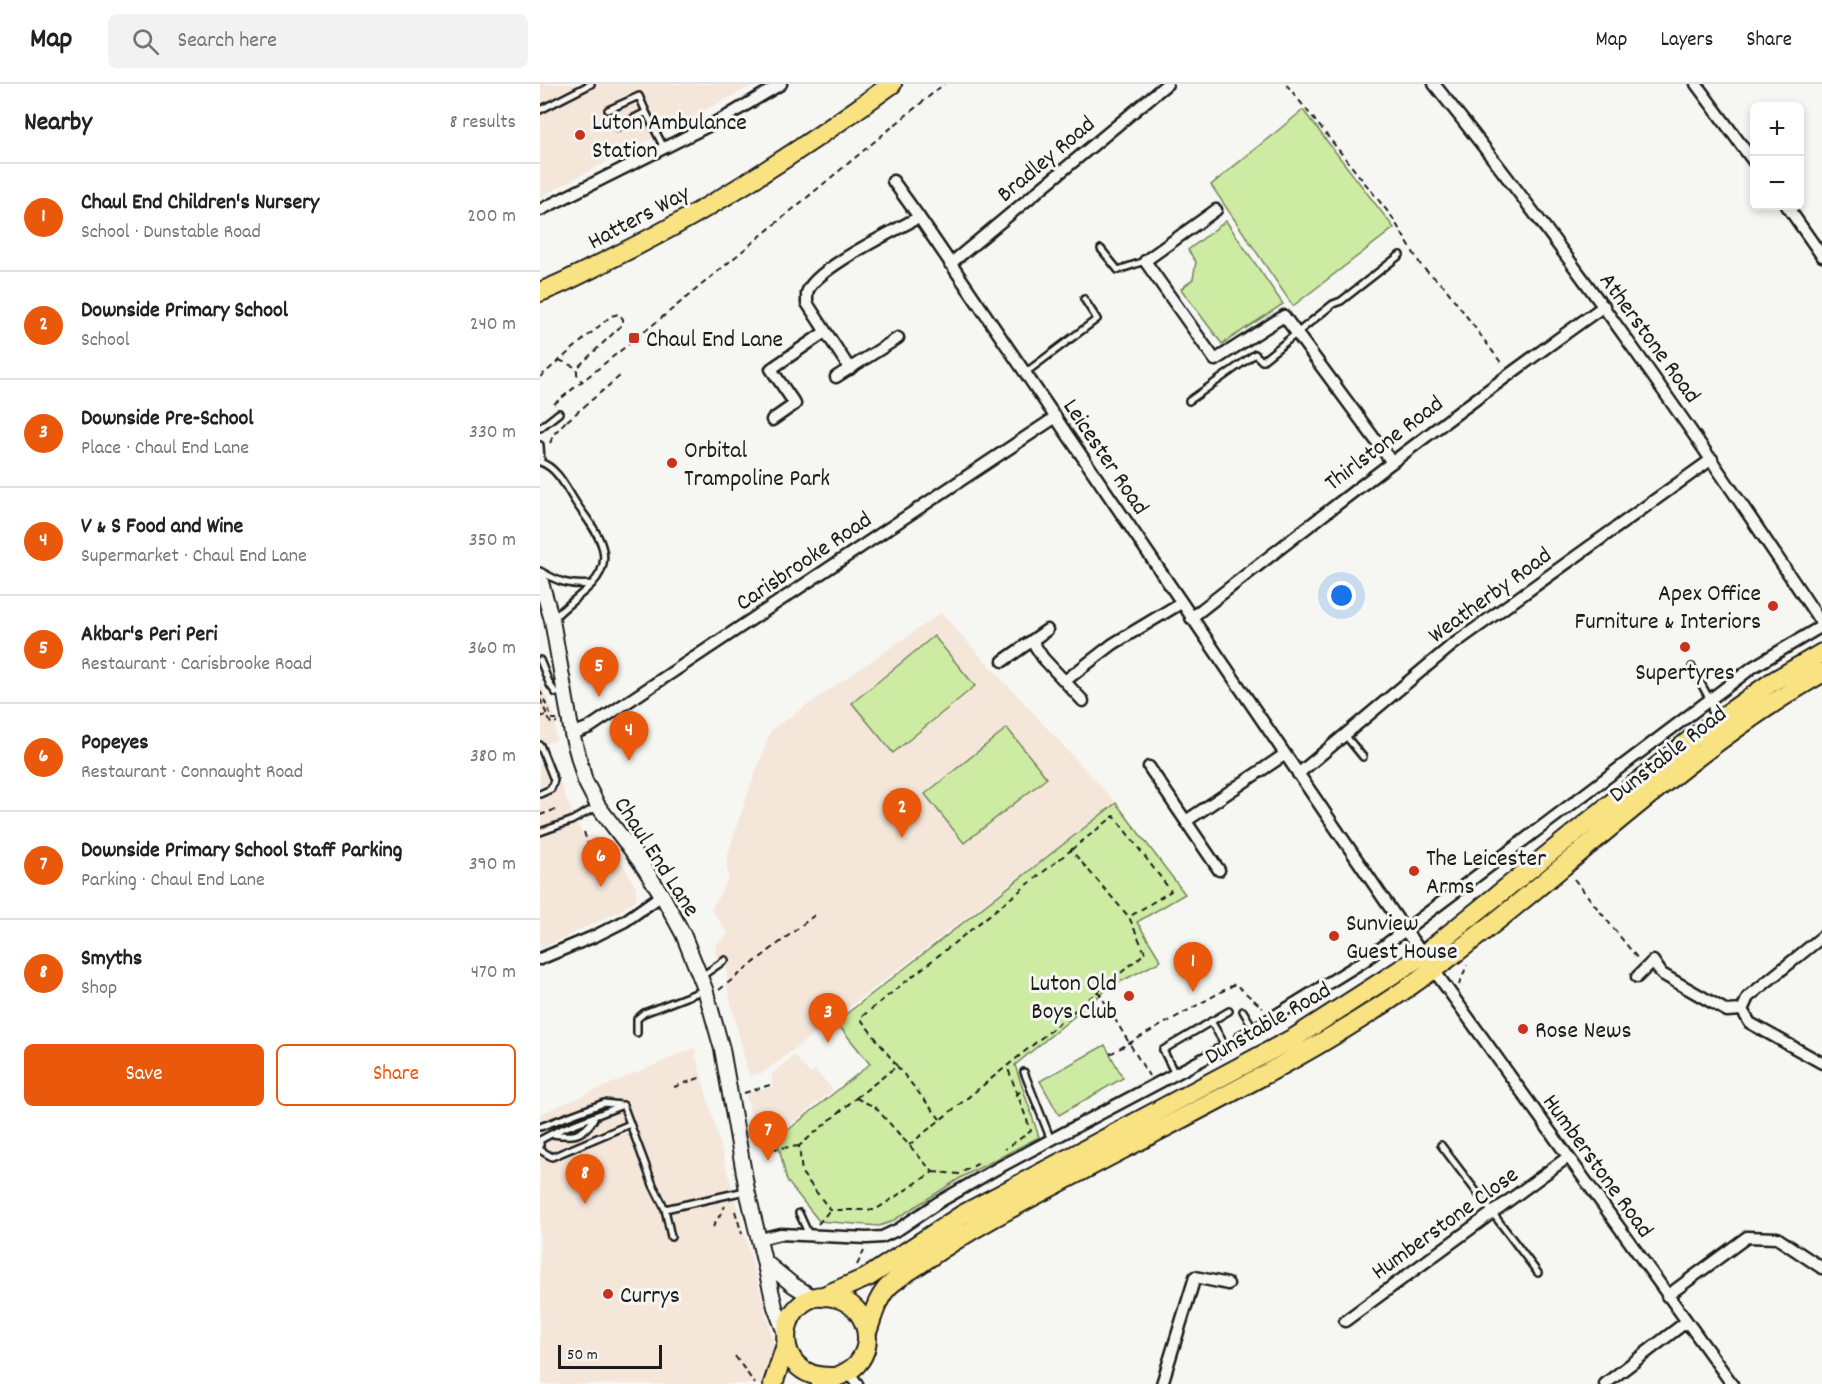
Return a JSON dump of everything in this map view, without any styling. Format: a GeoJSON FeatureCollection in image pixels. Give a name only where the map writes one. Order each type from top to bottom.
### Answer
{"type":"FeatureCollection","features":[{"type":"Feature","properties":{"kind":"main road","name":"Hatters Way"},"geometry":{"type":"LineString","coordinates":[[545,292],[720,200],[818,138],[892,84]]}},
{"type":"Feature","properties":{"kind":"main road","name":"Dunstable Road"},"geometry":{"type":"LineString","coordinates":[[867,1332],[879,1300],[889,1286],[946,1245],[1300,1055],[1361,1019],[1608,804],[1772,682],[1822,653]]}},
{"type":"Feature","properties":{"kind":"main road","name":"Dunstable Road"},"geometry":{"type":"LineString","coordinates":[[818,1297],[868,1277],[962,1215],[1294,1038],[1502,917],[1697,758],[1778,698],[1822,673]]}},
{"type":"Feature","properties":{"kind":"main road"},"geometry":{"type":"LineString","coordinates":[[773,1384],[786,1339],[788,1321],[803,1303],[818,1297],[834,1297],[851,1305],[863,1320],[867,1332],[867,1344],[863,1355],[840,1379],[822,1378],[804,1371],[791,1357],[786,1339]]}},
{"type":"Feature","properties":{"kind":"street"},"geometry":{"type":"LineString","coordinates":[[540,210],[724,118],[781,84]]}},
{"type":"Feature","properties":{"kind":"street","name":"Bradley Road"},"geometry":{"type":"LineString","coordinates":[[950,264],[1167,84]]}},
{"type":"Feature","properties":{"kind":"street","name":"Atherstone Road"},"geometry":{"type":"LineString","coordinates":[[1434,84],[1604,306],[1712,459],[1822,625]]}},
{"type":"Feature","properties":{"kind":"street"},"geometry":{"type":"LineString","coordinates":[[1698,85],[1751,156]]}},
{"type":"Feature","properties":{"kind":"street","name":"Leicester Road"},"geometry":{"type":"LineString","coordinates":[[893,181],[1056,417],[1284,755],[1428,962]]}},
{"type":"Feature","properties":{"kind":"street"},"geometry":{"type":"LineString","coordinates":[[1216,210],[1145,261],[1215,360],[1284,316],[1391,461]]}},
{"type":"Feature","properties":{"kind":"street"},"geometry":{"type":"LineString","coordinates":[[1790,210],[1822,256]]}},
{"type":"Feature","properties":{"kind":"street"},"geometry":{"type":"LineString","coordinates":[[850,369],[807,303],[807,292],[813,283],[863,246],[892,233],[919,216]]}},
{"type":"Feature","properties":{"kind":"street","name":"Thirlstone Road"},"geometry":{"type":"LineString","coordinates":[[1191,618],[1391,461],[1604,306]]}},
{"type":"Feature","properties":{"kind":"street"},"geometry":{"type":"LineString","coordinates":[[772,420],[795,404],[771,369],[825,332]]}},
{"type":"Feature","properties":{"kind":"street"},"geometry":{"type":"LineString","coordinates":[[836,377],[898,338]]}},
{"type":"Feature","properties":{"kind":"street","name":"Carisbrooke Road"},"geometry":{"type":"LineString","coordinates":[[572,734],[590,727],[1056,417]]}},
{"type":"Feature","properties":{"kind":"street","name":"Weatherby Road"},"geometry":{"type":"LineString","coordinates":[[1298,774],[1451,646],[1712,459]]}},
{"type":"Feature","properties":{"kind":"street","name":"Chaul End Lane"},"geometry":{"type":"LineString","coordinates":[[540,579],[552,620],[572,734],[585,781],[598,806],[662,895],[684,934],[705,988],[722,1049],[747,1190],[775,1308],[786,1339]]}},
{"type":"Feature","properties":{"kind":"street"},"geometry":{"type":"LineString","coordinates":[[1066,680],[1113,644],[1181,603]]}},
{"type":"Feature","properties":{"kind":"street","name":"Dunstable Road"},"geometry":{"type":"LineString","coordinates":[[1241,1038],[1364,961],[1753,667],[1822,625]]}},
{"type":"Feature","properties":{"kind":"street"},"geometry":{"type":"LineString","coordinates":[[1003,661],[1047,630]]}},
{"type":"Feature","properties":{"kind":"street"},"geometry":{"type":"LineString","coordinates":[[1032,641],[1043,658],[1066,680],[1083,701]]}},
{"type":"Feature","properties":{"kind":"street"},"geometry":{"type":"LineString","coordinates":[[1186,821],[1284,755]]}},
{"type":"Feature","properties":{"kind":"street"},"geometry":{"type":"LineString","coordinates":[[1149,767],[1219,870]]}},
{"type":"Feature","properties":{"kind":"street"},"geometry":{"type":"LineString","coordinates":[[540,959],[625,921],[662,895]]}},
{"type":"Feature","properties":{"kind":"street"},"geometry":{"type":"LineString","coordinates":[[1822,937],[1748,997],[1743,1010],[1750,1023],[1822,1063]]}},
{"type":"Feature","properties":{"kind":"street"},"geometry":{"type":"LineString","coordinates":[[1637,976],[1653,961],[1662,974],[1727,1011],[1743,1010]]}},
{"type":"Feature","properties":{"kind":"street","name":"Humberstone Road"},"geometry":{"type":"LineString","coordinates":[[1428,962],[1732,1384]]}},
{"type":"Feature","properties":{"kind":"street","name":"Dunstable Road"},"geometry":{"type":"LineString","coordinates":[[759,1239],[780,1234],[882,1237],[899,1229],[958,1191],[1226,1047]]}},
{"type":"Feature","properties":{"kind":"street","name":"Humberstone Close"},"geometry":{"type":"LineString","coordinates":[[1345,1321],[1568,1157]]}},
{"type":"Feature","properties":{"kind":"street"},"geometry":{"type":"LineString","coordinates":[[1667,1296],[1747,1237],[1777,1238],[1822,1268]]}},
{"type":"Feature","properties":{"kind":"street"},"geometry":{"type":"LineString","coordinates":[[765,1262],[793,1285],[818,1297]]}},
{"type":"Feature","properties":{"kind":"street"},"geometry":{"type":"LineString","coordinates":[[1162,1384],[1196,1277],[1228,1284]]}},
{"type":"Feature","properties":{"kind":"street"},"geometry":{"type":"LineString","coordinates":[[1605,1384],[1686,1322]]}},
{"type":"Feature","properties":{"kind":"lane"},"geometry":{"type":"LineString","coordinates":[[540,110],[591,84]]}},
{"type":"Feature","properties":{"kind":"lane"},"geometry":{"type":"LineString","coordinates":[[608,110],[639,96],[664,148]]}},
{"type":"Feature","properties":{"kind":"lane"},"geometry":{"type":"LineString","coordinates":[[617,127],[646,112]]}},
{"type":"Feature","properties":{"kind":"lane"},"geometry":{"type":"LineString","coordinates":[[1101,249],[1118,270],[1145,261]]}},
{"type":"Feature","properties":{"kind":"lane"},"geometry":{"type":"LineString","coordinates":[[1189,401],[1255,354],[1262,361],[1400,255]]}},
{"type":"Feature","properties":{"kind":"lane"},"geometry":{"type":"LineString","coordinates":[[1025,373],[1096,319],[1084,299]]}},
{"type":"Feature","properties":{"kind":"lane"},"geometry":{"type":"LineString","coordinates":[[540,428],[559,413]]}},
{"type":"Feature","properties":{"kind":"lane"},"geometry":{"type":"LineString","coordinates":[[540,445],[542,463],[555,471],[589,522],[604,550],[601,570],[593,584],[565,606],[552,620]]}},
{"type":"Feature","properties":{"kind":"lane"},"geometry":{"type":"LineString","coordinates":[[540,571],[563,583],[593,584]]}},
{"type":"Feature","properties":{"kind":"lane"},"geometry":{"type":"LineString","coordinates":[[540,660],[550,685],[556,693],[565,691]]}},
{"type":"Feature","properties":{"kind":"lane"},"geometry":{"type":"LineString","coordinates":[[1692,667],[1710,700],[1713,724]]}},
{"type":"Feature","properties":{"kind":"lane"},"geometry":{"type":"LineString","coordinates":[[1345,735],[1363,757]]}},
{"type":"Feature","properties":{"kind":"lane"},"geometry":{"type":"LineString","coordinates":[[540,745],[554,780],[551,789],[540,794]]}},
{"type":"Feature","properties":{"kind":"lane"},"geometry":{"type":"LineString","coordinates":[[540,832],[571,821],[598,806]]}},
{"type":"Feature","properties":{"kind":"lane"},"geometry":{"type":"LineString","coordinates":[[637,1033],[637,1019],[644,1013],[705,988],[725,960]]}},
{"type":"Feature","properties":{"kind":"lane"},"geometry":{"type":"LineString","coordinates":[[1176,1075],[1163,1050],[1229,1011]]}},
{"type":"Feature","properties":{"kind":"lane"},"geometry":{"type":"LineString","coordinates":[[1243,1011],[1254,1029]]}},
{"type":"Feature","properties":{"kind":"lane"},"geometry":{"type":"LineString","coordinates":[[1211,1021],[1226,1047]]}},
{"type":"Feature","properties":{"kind":"lane"},"geometry":{"type":"LineString","coordinates":[[1024,1072],[1051,1140]]}},
{"type":"Feature","properties":{"kind":"lane"},"geometry":{"type":"LineString","coordinates":[[540,1127],[604,1103],[623,1105]]}},
{"type":"Feature","properties":{"kind":"lane"},"geometry":{"type":"LineString","coordinates":[[623,1105],[540,1140],[540,1150],[552,1157],[630,1124]]}},
{"type":"Feature","properties":{"kind":"lane"},"geometry":{"type":"LineString","coordinates":[[623,1105],[665,1209],[671,1237]]}},
{"type":"Feature","properties":{"kind":"lane"},"geometry":{"type":"LineString","coordinates":[[552,1134],[570,1137],[587,1130],[595,1117]]}},
{"type":"Feature","properties":{"kind":"lane"},"geometry":{"type":"LineString","coordinates":[[1441,1145],[1538,1273]]}},
{"type":"Feature","properties":{"kind":"lane"},"geometry":{"type":"LineString","coordinates":[[665,1209],[747,1190]]}},
{"type":"Feature","properties":{"kind":"lane"},"geometry":{"type":"LineString","coordinates":[[799,1213],[809,1235]]}},
{"type":"Feature","properties":{"kind":"path"},"geometry":{"type":"LineString","coordinates":[[559,413],[552,405],[944,84]]}},
{"type":"Feature","properties":{"kind":"path"},"geometry":{"type":"LineString","coordinates":[[1286,84],[1392,217],[1422,267],[1444,286],[1509,374]]}},
{"type":"Feature","properties":{"kind":"path"},"geometry":{"type":"LineString","coordinates":[[540,376],[610,316],[619,314],[623,319],[623,324],[577,368],[577,374],[582,382]]}},
{"type":"Feature","properties":{"kind":"path"},"geometry":{"type":"LineString","coordinates":[[559,360],[577,368]]}},
{"type":"Feature","properties":{"kind":"path"},"geometry":{"type":"LineString","coordinates":[[542,463],[552,453],[550,447],[554,434],[620,376]]}},
{"type":"Feature","properties":{"kind":"path"},"geometry":{"type":"LineString","coordinates":[[540,689],[552,719],[557,721],[551,724],[540,699]]}},
{"type":"Feature","properties":{"kind":"path"},"geometry":{"type":"LineString","coordinates":[[540,717],[546,714]]}},
{"type":"Feature","properties":{"kind":"path"},"geometry":{"type":"LineString","coordinates":[[540,815],[554,810]]}},
{"type":"Feature","properties":{"kind":"path"},"geometry":{"type":"LineString","coordinates":[[940,1119],[860,1018],[1114,816],[1171,891],[1129,917]]}},
{"type":"Feature","properties":{"kind":"path"},"geometry":{"type":"LineString","coordinates":[[584,832],[590,850]]}},
{"type":"Feature","properties":{"kind":"path"},"geometry":{"type":"LineString","coordinates":[[909,1145],[1145,953],[1129,917],[1071,850]]}},
{"type":"Feature","properties":{"kind":"path"},"geometry":{"type":"LineString","coordinates":[[1570,875],[1646,968]]}},
{"type":"Feature","properties":{"kind":"path"},"geometry":{"type":"LineString","coordinates":[[705,988],[816,914]]}},
{"type":"Feature","properties":{"kind":"path"},"geometry":{"type":"LineString","coordinates":[[1110,1054],[1235,984],[1271,1018]]}},
{"type":"Feature","properties":{"kind":"path"},"geometry":{"type":"LineString","coordinates":[[1098,991],[1155,1086]]}},
{"type":"Feature","properties":{"kind":"path"},"geometry":{"type":"LineString","coordinates":[[772,1149],[799,1146],[897,1066]]}},
{"type":"Feature","properties":{"kind":"path"},"geometry":{"type":"LineString","coordinates":[[999,1153],[1031,1131],[1007,1066]]}},
{"type":"Feature","properties":{"kind":"path"},"geometry":{"type":"LineString","coordinates":[[674,1087],[702,1077]]}},
{"type":"Feature","properties":{"kind":"path"},"geometry":{"type":"LineString","coordinates":[[730,1097],[770,1085]]}},
{"type":"Feature","properties":{"kind":"path"},"geometry":{"type":"LineString","coordinates":[[856,1098],[875,1107],[933,1172]]}},
{"type":"Feature","properties":{"kind":"path"},"geometry":{"type":"LineString","coordinates":[[752,1138],[770,1135],[771,1142]]}},
{"type":"Feature","properties":{"kind":"path"},"geometry":{"type":"LineString","coordinates":[[799,1146],[802,1173],[830,1210],[875,1210],[933,1172],[959,1174],[979,1163]]}},
{"type":"Feature","properties":{"kind":"path"},"geometry":{"type":"LineString","coordinates":[[713,1227],[731,1194]]}},
{"type":"Feature","properties":{"kind":"path"},"geometry":{"type":"LineString","coordinates":[[861,1280],[857,1265],[871,1238]]}},
{"type":"Feature","properties":{"kind":"path"},"geometry":{"type":"LineString","coordinates":[[735,1356],[754,1384]]}},
{"type":"Feature","properties":{"kind":"shaded area"},"geometry":{"type":"Polygon","coordinates":[[[540,84],[755,84],[540,197],[540,84]]]}},
{"type":"Feature","properties":{"kind":"shaded area"},"geometry":{"type":"Polygon","coordinates":[[[941,613],[1116,803],[763,1073],[749,1076],[727,987],[727,969],[715,955],[716,945],[729,934],[711,910],[729,877],[727,858],[771,730],[941,613]]]}},
{"type":"Feature","properties":{"kind":"shaded area"},"geometry":{"type":"Polygon","coordinates":[[[540,682],[554,714],[556,740],[546,744],[567,801],[583,835],[596,836],[614,850],[636,887],[636,900],[620,911],[540,949],[540,682]]]}},
{"type":"Feature","properties":{"kind":"shaded area"},"geometry":{"type":"Polygon","coordinates":[[[694,1048],[785,1384],[540,1384],[540,1114],[694,1048]]]}},
{"type":"Feature","properties":{"kind":"shaded area"},"geometry":{"type":"Polygon","coordinates":[[[794,1055],[810,1074],[815,1070],[833,1090],[784,1130],[755,1135],[746,1094],[772,1087],[772,1074],[794,1055]]]}},
{"type":"Feature","properties":{"kind":"green space"},"geometry":{"type":"Polygon","coordinates":[[[1303,110],[1394,228],[1293,306],[1211,185],[1303,110]]]}},
{"type":"Feature","properties":{"kind":"green space"},"geometry":{"type":"Polygon","coordinates":[[[1226,221],[1283,304],[1222,344],[1181,289],[1193,279],[1196,262],[1188,250],[1226,221]]]}},
{"type":"Feature","properties":{"kind":"green space"},"geometry":{"type":"Polygon","coordinates":[[[934,636],[975,686],[893,753],[852,703],[934,636]]]}},
{"type":"Feature","properties":{"kind":"green space"},"geometry":{"type":"Polygon","coordinates":[[[1007,728],[1047,778],[964,843],[925,794],[1007,728]]]}},
{"type":"Feature","properties":{"kind":"green space"},"geometry":{"type":"Polygon","coordinates":[[[1116,803],[1185,894],[1137,922],[1161,961],[1110,987],[1015,1065],[1039,1137],[962,1177],[891,1222],[879,1226],[819,1221],[787,1181],[777,1139],[870,1064],[836,1022],[1116,803]]]}},
{"type":"Feature","properties":{"kind":"green space"},"geometry":{"type":"Polygon","coordinates":[[[1105,1045],[1123,1078],[1059,1115],[1040,1081],[1105,1045]]]}},
{"type":"Feature","properties":{"kind":"place","name":"Luton Ambulance Station"},"geometry":{"type":"Point","coordinates":[580,135]}},
{"type":"Feature","properties":{"kind":"place","name":"Chaul End Lane"},"geometry":{"type":"Point","coordinates":[634,338]}},
{"type":"Feature","properties":{"kind":"place","name":"Orbital Trampoline Park"},"geometry":{"type":"Point","coordinates":[672,463]}},
{"type":"Feature","properties":{"kind":"place","name":"Apex Office Furniture & Interiors"},"geometry":{"type":"Point","coordinates":[1773,606]}},
{"type":"Feature","properties":{"kind":"place","name":"Supertyres"},"geometry":{"type":"Point","coordinates":[1685,647]}},
{"type":"Feature","properties":{"kind":"place","name":"Akbar's Peri Peri"},"geometry":{"type":"Point","coordinates":[599,697]}},
{"type":"Feature","properties":{"kind":"place","name":"V & S Food and Wine"},"geometry":{"type":"Point","coordinates":[629,761]}},
{"type":"Feature","properties":{"kind":"place","name":"Downside Primary School"},"geometry":{"type":"Point","coordinates":[902,838]}},
{"type":"Feature","properties":{"kind":"place","name":"The Leicester Arms"},"geometry":{"type":"Point","coordinates":[1414,871]}},
{"type":"Feature","properties":{"kind":"place","name":"Popeyes"},"geometry":{"type":"Point","coordinates":[601,887]}},
{"type":"Feature","properties":{"kind":"place","name":"Sunview Guest House"},"geometry":{"type":"Point","coordinates":[1334,936]}},
{"type":"Feature","properties":{"kind":"place","name":"Chaul End Children's Nursery"},"geometry":{"type":"Point","coordinates":[1193,992]}},
{"type":"Feature","properties":{"kind":"place","name":"Luton Old Boys Club"},"geometry":{"type":"Point","coordinates":[1129,996]}},
{"type":"Feature","properties":{"kind":"place","name":"Rose News"},"geometry":{"type":"Point","coordinates":[1523,1029]}},
{"type":"Feature","properties":{"kind":"place","name":"Downside Pre-School"},"geometry":{"type":"Point","coordinates":[828,1043]}},
{"type":"Feature","properties":{"kind":"place","name":"Downside Primary School Staff Parking"},"geometry":{"type":"Point","coordinates":[768,1161]}},
{"type":"Feature","properties":{"kind":"place","name":"Smyths"},"geometry":{"type":"Point","coordinates":[585,1204]}},
{"type":"Feature","properties":{"kind":"place","name":"Currys"},"geometry":{"type":"Point","coordinates":[608,1294]}}]}
